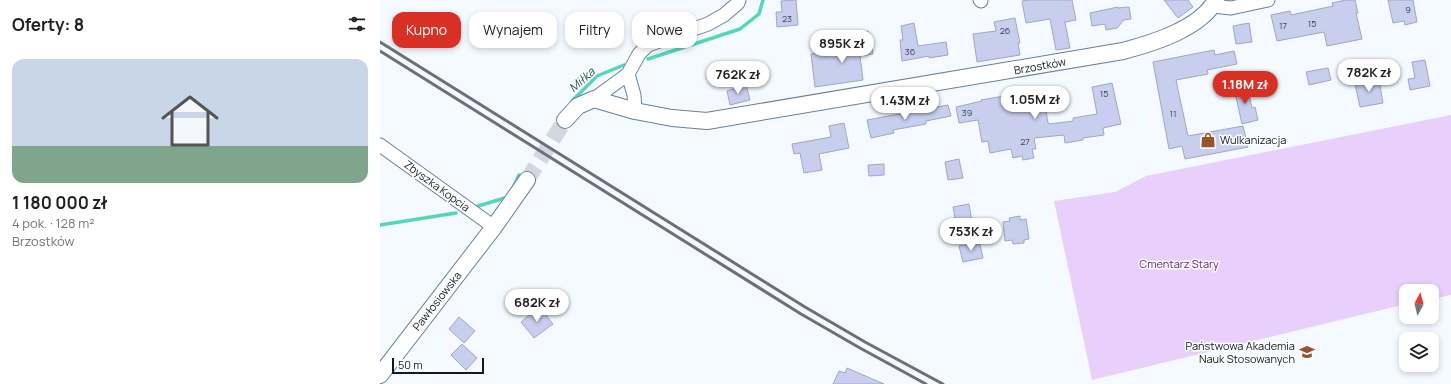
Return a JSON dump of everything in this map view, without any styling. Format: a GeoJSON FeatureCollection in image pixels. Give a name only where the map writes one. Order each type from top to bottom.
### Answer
{"type":"FeatureCollection","features":[{"type":"Feature","properties":{"kind":"street"},"geometry":{"type":"LineString","coordinates":[[565,120],[578,106],[594,99],[628,74],[639,54],[648,45],[708,24],[724,15],[738,3],[739,0]]}},
{"type":"Feature","properties":{"kind":"street"},"geometry":{"type":"LineString","coordinates":[[1215,3],[1230,8],[1268,0]]}},
{"type":"Feature","properties":{"kind":"street","name":"Brzostków"},"geometry":{"type":"LineString","coordinates":[[594,99],[635,112],[672,118],[707,121],[1123,51],[1144,46],[1166,38],[1199,18],[1215,3]]}},
{"type":"Feature","properties":{"kind":"street"},"geometry":{"type":"LineString","coordinates":[[628,74],[634,95],[635,112]]}},
{"type":"Feature","properties":{"kind":"street","name":"Zbyszka Kopcia"},"geometry":{"type":"LineString","coordinates":[[380,145],[494,228]]}},
{"type":"Feature","properties":{"kind":"street","name":"Pawłosiowska"},"geometry":{"type":"LineString","coordinates":[[380,375],[494,228],[527,180]]}},
{"type":"Feature","properties":{"kind":"green space","name":"Cmentarz Stary"},"geometry":{"type":"Polygon","coordinates":[[[1451,115],[1451,295],[1439,298],[1439,284],[1399,284],[1399,306],[1092,380],[1054,201],[1115,192],[1146,176],[1451,115]]]}},
{"type":"Feature","properties":{"kind":"building"},"geometry":{"type":"Polygon","coordinates":[[[796,0],[798,25],[777,27],[776,12],[782,12],[781,1],[796,0]]]}},
{"type":"Feature","properties":{"kind":"building"},"geometry":{"type":"Polygon","coordinates":[[[1072,0],[1076,20],[1065,22],[1070,48],[1056,50],[1050,19],[1026,23],[1022,1],[1072,0]]]}},
{"type":"Feature","properties":{"kind":"building"},"geometry":{"type":"Polygon","coordinates":[[[1164,0],[1188,0],[1193,7],[1178,18],[1164,0]]]}},
{"type":"Feature","properties":{"kind":"building"},"geometry":{"type":"Polygon","coordinates":[[[1355,0],[1358,13],[1356,13],[1362,39],[1327,46],[1324,32],[1277,41],[1271,15],[1290,11],[1291,15],[1333,6],[1332,3],[1355,0]]]}},
{"type":"Feature","properties":{"kind":"building"},"geometry":{"type":"Polygon","coordinates":[[[1388,0],[1413,0],[1417,22],[1405,25],[1404,21],[1393,23],[1388,0]]]}},
{"type":"Feature","properties":{"kind":"building"},"geometry":{"type":"Polygon","coordinates":[[[1118,7],[1129,7],[1131,19],[1124,20],[1117,28],[1106,30],[1105,24],[1092,26],[1090,13],[1118,7]]]}},
{"type":"Feature","properties":{"kind":"building"},"geometry":{"type":"Polygon","coordinates":[[[1015,18],[1020,43],[1018,43],[1020,55],[977,62],[973,34],[996,31],[994,22],[1015,18]]]}},
{"type":"Feature","properties":{"kind":"building"},"geometry":{"type":"Polygon","coordinates":[[[914,23],[918,46],[946,42],[948,55],[929,58],[929,56],[902,61],[900,40],[903,40],[901,26],[914,23]]]}},
{"type":"Feature","properties":{"kind":"building"},"geometry":{"type":"Polygon","coordinates":[[[1249,23],[1252,42],[1236,44],[1233,26],[1249,23]]]}},
{"type":"Feature","properties":{"kind":"building"},"geometry":{"type":"Polygon","coordinates":[[[868,31],[868,34],[870,33],[873,54],[860,56],[863,80],[815,87],[811,54],[824,52],[824,56],[858,51],[855,36],[858,35],[858,33],[868,31]]]}},
{"type":"Feature","properties":{"kind":"building"},"geometry":{"type":"Polygon","coordinates":[[[1214,50],[1215,55],[1234,51],[1237,64],[1207,70],[1208,74],[1176,80],[1188,136],[1243,126],[1248,147],[1185,159],[1182,146],[1169,149],[1153,62],[1214,50]]]}},
{"type":"Feature","properties":{"kind":"building"},"geometry":{"type":"Polygon","coordinates":[[[1425,60],[1430,86],[1410,90],[1408,79],[1415,78],[1412,62],[1425,60]]]}},
{"type":"Feature","properties":{"kind":"building"},"geometry":{"type":"Polygon","coordinates":[[[1328,68],[1331,80],[1309,85],[1306,72],[1328,68]]]}},
{"type":"Feature","properties":{"kind":"building"},"geometry":{"type":"Polygon","coordinates":[[[1379,79],[1383,103],[1360,107],[1355,84],[1379,79]]]}},
{"type":"Feature","properties":{"kind":"building"},"geometry":{"type":"Polygon","coordinates":[[[1112,83],[1121,124],[1103,128],[1104,135],[1083,138],[1083,140],[1065,143],[1064,135],[1034,138],[1036,149],[1032,149],[1034,158],[1023,160],[1022,156],[1013,158],[1011,149],[990,153],[988,141],[982,142],[978,120],[959,123],[956,107],[1042,87],[1048,123],[1073,121],[1073,118],[1097,114],[1092,87],[1112,83]]]}},
{"type":"Feature","properties":{"kind":"building"},"geometry":{"type":"Polygon","coordinates":[[[746,85],[750,100],[730,105],[727,91],[746,85]]]}},
{"type":"Feature","properties":{"kind":"building"},"geometry":{"type":"Polygon","coordinates":[[[1247,85],[1252,108],[1255,107],[1258,120],[1242,124],[1234,88],[1247,85]]]}},
{"type":"Feature","properties":{"kind":"building"},"geometry":{"type":"Polygon","coordinates":[[[948,105],[951,116],[926,121],[926,124],[893,130],[894,133],[871,138],[867,120],[948,105]]]}},
{"type":"Feature","properties":{"kind":"building"},"geometry":{"type":"Polygon","coordinates":[[[844,123],[849,148],[819,154],[822,170],[804,173],[800,153],[794,154],[792,144],[831,137],[829,126],[844,123]]]}},
{"type":"Feature","properties":{"kind":"building"},"geometry":{"type":"Polygon","coordinates":[[[959,159],[963,178],[948,180],[945,162],[959,159]]]}},
{"type":"Feature","properties":{"kind":"building"},"geometry":{"type":"Polygon","coordinates":[[[884,164],[884,175],[869,176],[868,165],[884,164]]]}},
{"type":"Feature","properties":{"kind":"building"},"geometry":{"type":"Polygon","coordinates":[[[969,204],[972,222],[956,225],[953,207],[969,204]]]}},
{"type":"Feature","properties":{"kind":"building"},"geometry":{"type":"Polygon","coordinates":[[[1020,216],[1020,220],[1026,219],[1029,239],[1024,240],[1024,243],[1013,244],[1012,240],[1005,241],[1003,222],[1010,221],[1009,218],[1020,216]]]}},
{"type":"Feature","properties":{"kind":"building"},"geometry":{"type":"Polygon","coordinates":[[[976,243],[976,245],[980,244],[983,258],[963,262],[959,246],[976,243]]]}},
{"type":"Feature","properties":{"kind":"building"},"geometry":{"type":"Polygon","coordinates":[[[539,307],[553,324],[534,338],[521,322],[539,307]]]}},
{"type":"Feature","properties":{"kind":"building"},"geometry":{"type":"Polygon","coordinates":[[[459,317],[475,331],[464,343],[449,329],[459,317]]]}},
{"type":"Feature","properties":{"kind":"building"},"geometry":{"type":"Polygon","coordinates":[[[462,344],[477,358],[466,370],[451,355],[462,344]]]}},
{"type":"Feature","properties":{"kind":"building"},"geometry":{"type":"Polygon","coordinates":[[[847,368],[884,384],[833,384],[839,371],[845,373],[847,368]]]}},
{"type":"Feature","properties":{"kind":"waterway","name":"Miłka"},"geometry":{"type":"LineString","coordinates":[[648,59],[740,29],[759,14],[763,0]]}},
{"type":"Feature","properties":{"kind":"waterway","name":"Miłka"},"geometry":{"type":"LineString","coordinates":[[572,101],[597,76],[624,65]]}},
{"type":"Feature","properties":{"kind":"waterway","name":"Miłka"},"geometry":{"type":"LineString","coordinates":[[513,188],[519,175]]}},
{"type":"Feature","properties":{"kind":"waterway","name":"Miłka"},"geometry":{"type":"LineString","coordinates":[[475,207],[508,197]]}},
{"type":"Feature","properties":{"kind":"waterway","name":"Miłka"},"geometry":{"type":"LineString","coordinates":[[380,225],[456,213]]}},
{"type":"Feature","properties":{"kind":"tunnel"},"geometry":{"type":"LineString","coordinates":[[527,180],[565,120]]}},
{"type":"Feature","properties":{"kind":"railway"},"geometry":{"type":"LineString","coordinates":[[380,42],[805,307],[865,342],[943,384]]}},
{"type":"Feature","properties":{"kind":"railway"},"geometry":{"type":"LineString","coordinates":[[380,51],[801,314],[926,384]]}},
{"type":"Feature","properties":{"kind":"place","name":"Wulkanizacja"},"geometry":{"type":"Point","coordinates":[1208,140]}},
{"type":"Feature","properties":{"kind":"place","name":"Państwowa Akademia Nauk Stosowanych"},"geometry":{"type":"Point","coordinates":[1307,352]}}]}
